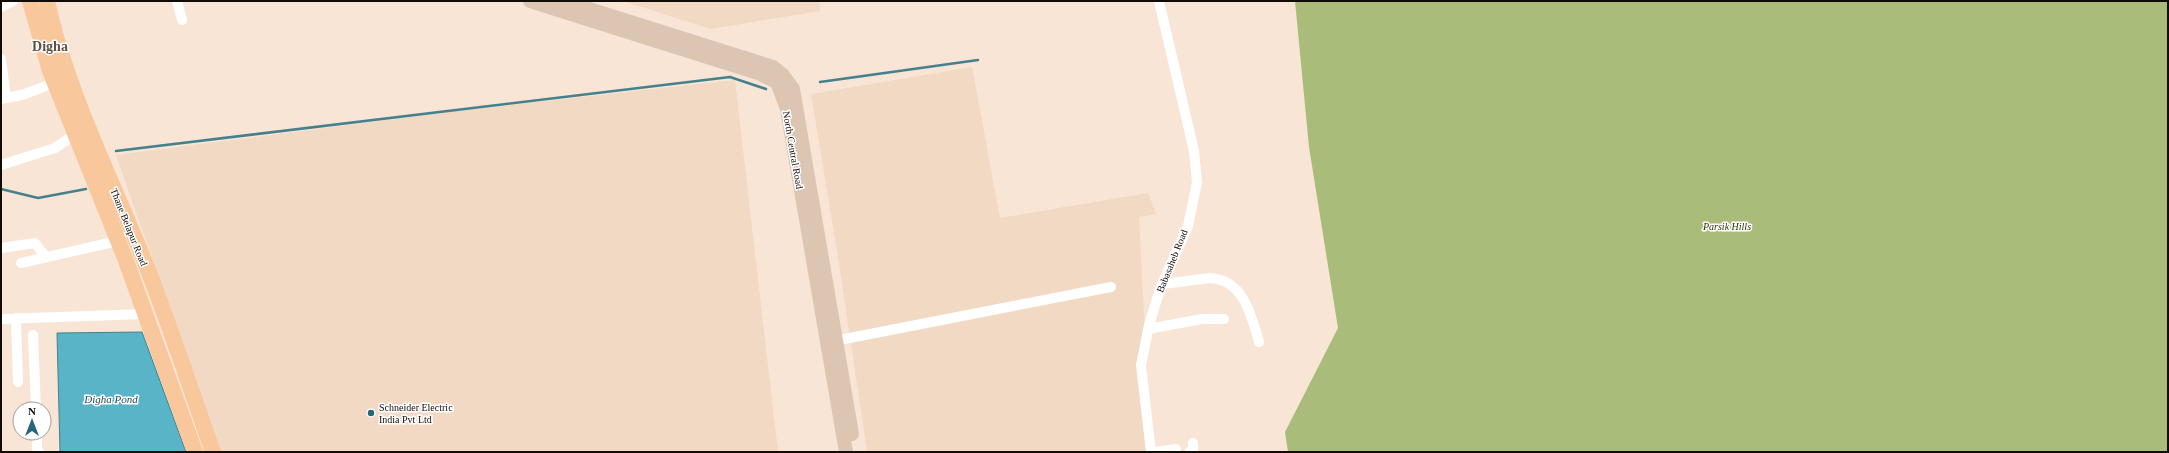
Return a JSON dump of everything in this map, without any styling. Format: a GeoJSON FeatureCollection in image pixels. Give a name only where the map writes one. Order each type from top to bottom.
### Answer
{"type":"FeatureCollection","features":[{"type":"Feature","properties":{"kind":"main road","name":"Thane Belapur Road"},"geometry":{"type":"LineString","coordinates":[[30,1],[54,83],[74,136],[118,241],[195,452]]}},
{"type":"Feature","properties":{"kind":"main road","name":"Thane Belapur Road"},"geometry":{"type":"LineString","coordinates":[[47,1],[66,66],[140,252],[213,452]]}},
{"type":"Feature","properties":{"kind":"main road"},"geometry":{"type":"LineString","coordinates":[[530,1],[781,80]]}},
{"type":"Feature","properties":{"kind":"main road","name":"North Central Road"},"geometry":{"type":"LineString","coordinates":[[564,1],[773,67],[781,80],[794,90],[798,106],[846,452]]}},
{"type":"Feature","properties":{"kind":"main road","name":"North Central Road"},"geometry":{"type":"LineString","coordinates":[[831,342],[854,452]]}},
{"type":"Feature","properties":{"kind":"street"},"geometry":{"type":"LineString","coordinates":[[1,7],[13,1]]}},
{"type":"Feature","properties":{"kind":"street"},"geometry":{"type":"LineString","coordinates":[[177,1],[182,20]]}},
{"type":"Feature","properties":{"kind":"street","name":"Babasaheb Road"},"geometry":{"type":"LineString","coordinates":[[1151,452],[1141,365],[1148,329],[1163,284],[1188,226],[1197,182],[1194,151],[1159,1]]}},
{"type":"Feature","properties":{"kind":"street"},"geometry":{"type":"LineString","coordinates":[[1,59],[4,98],[22,95],[54,83]]}},
{"type":"Feature","properties":{"kind":"street"},"geometry":{"type":"LineString","coordinates":[[1,165],[55,148],[74,136]]}},
{"type":"Feature","properties":{"kind":"street"},"geometry":{"type":"LineString","coordinates":[[21,263],[118,241]]}},
{"type":"Feature","properties":{"kind":"street"},"geometry":{"type":"LineString","coordinates":[[1,248],[36,243],[46,257]]}},
{"type":"Feature","properties":{"kind":"street"},"geometry":{"type":"LineString","coordinates":[[1163,284],[1218,278],[1236,287],[1242,295],[1252,318],[1259,342]]}},
{"type":"Feature","properties":{"kind":"street"},"geometry":{"type":"LineString","coordinates":[[831,342],[1111,287]]}},
{"type":"Feature","properties":{"kind":"street"},"geometry":{"type":"LineString","coordinates":[[1,319],[145,314]]}},
{"type":"Feature","properties":{"kind":"street"},"geometry":{"type":"LineString","coordinates":[[16,318],[18,382]]}},
{"type":"Feature","properties":{"kind":"street"},"geometry":{"type":"LineString","coordinates":[[1148,329],[1202,319],[1224,319]]}},
{"type":"Feature","properties":{"kind":"street"},"geometry":{"type":"LineString","coordinates":[[32,335],[36,401]]}},
{"type":"Feature","properties":{"kind":"street"},"geometry":{"type":"LineString","coordinates":[[37,441],[37,449],[39,452]]}},
{"type":"Feature","properties":{"kind":"street"},"geometry":{"type":"LineString","coordinates":[[1156,452],[1176,449]]}},
{"type":"Feature","properties":{"kind":"shaded area"},"geometry":{"type":"Polygon","coordinates":[[[623,1],[819,1],[820,11],[711,29],[623,1]]]}},
{"type":"Feature","properties":{"kind":"shaded area"},"geometry":{"type":"Polygon","coordinates":[[[972,67],[1000,218],[1148,193],[1156,214],[1139,217],[1151,452],[867,452],[839,263],[811,94],[972,67]]]}},
{"type":"Feature","properties":{"kind":"shaded area"},"geometry":{"type":"Polygon","coordinates":[[[735,80],[778,452],[220,452],[116,155],[457,111],[735,80]]]}},
{"type":"Feature","properties":{"kind":"green space","name":"Parsik Hills"},"geometry":{"type":"Polygon","coordinates":[[[1295,1],[2168,1],[2168,452],[1288,452],[1285,432],[1338,328],[1309,147],[1295,1]]]}},
{"type":"Feature","properties":{"kind":"water","name":"Digha Pond"},"geometry":{"type":"Polygon","coordinates":[[[142,332],[186,452],[60,452],[57,333],[142,332]]]}},
{"type":"Feature","properties":{"kind":"waterway"},"geometry":{"type":"LineString","coordinates":[[820,82],[978,60]]}},
{"type":"Feature","properties":{"kind":"waterway"},"geometry":{"type":"LineString","coordinates":[[116,151],[730,77],[766,89]]}},
{"type":"Feature","properties":{"kind":"waterway"},"geometry":{"type":"LineString","coordinates":[[1,189],[38,198],[86,189]]}},
{"type":"Feature","properties":{"kind":"place","name":"Schneider Electric India Pvt Ltd"},"geometry":{"type":"Point","coordinates":[371,413]}},
{"type":"Feature","properties":{"kind":"district","name":"Digha"},"geometry":{"type":"Point","coordinates":[50,46]}}]}
